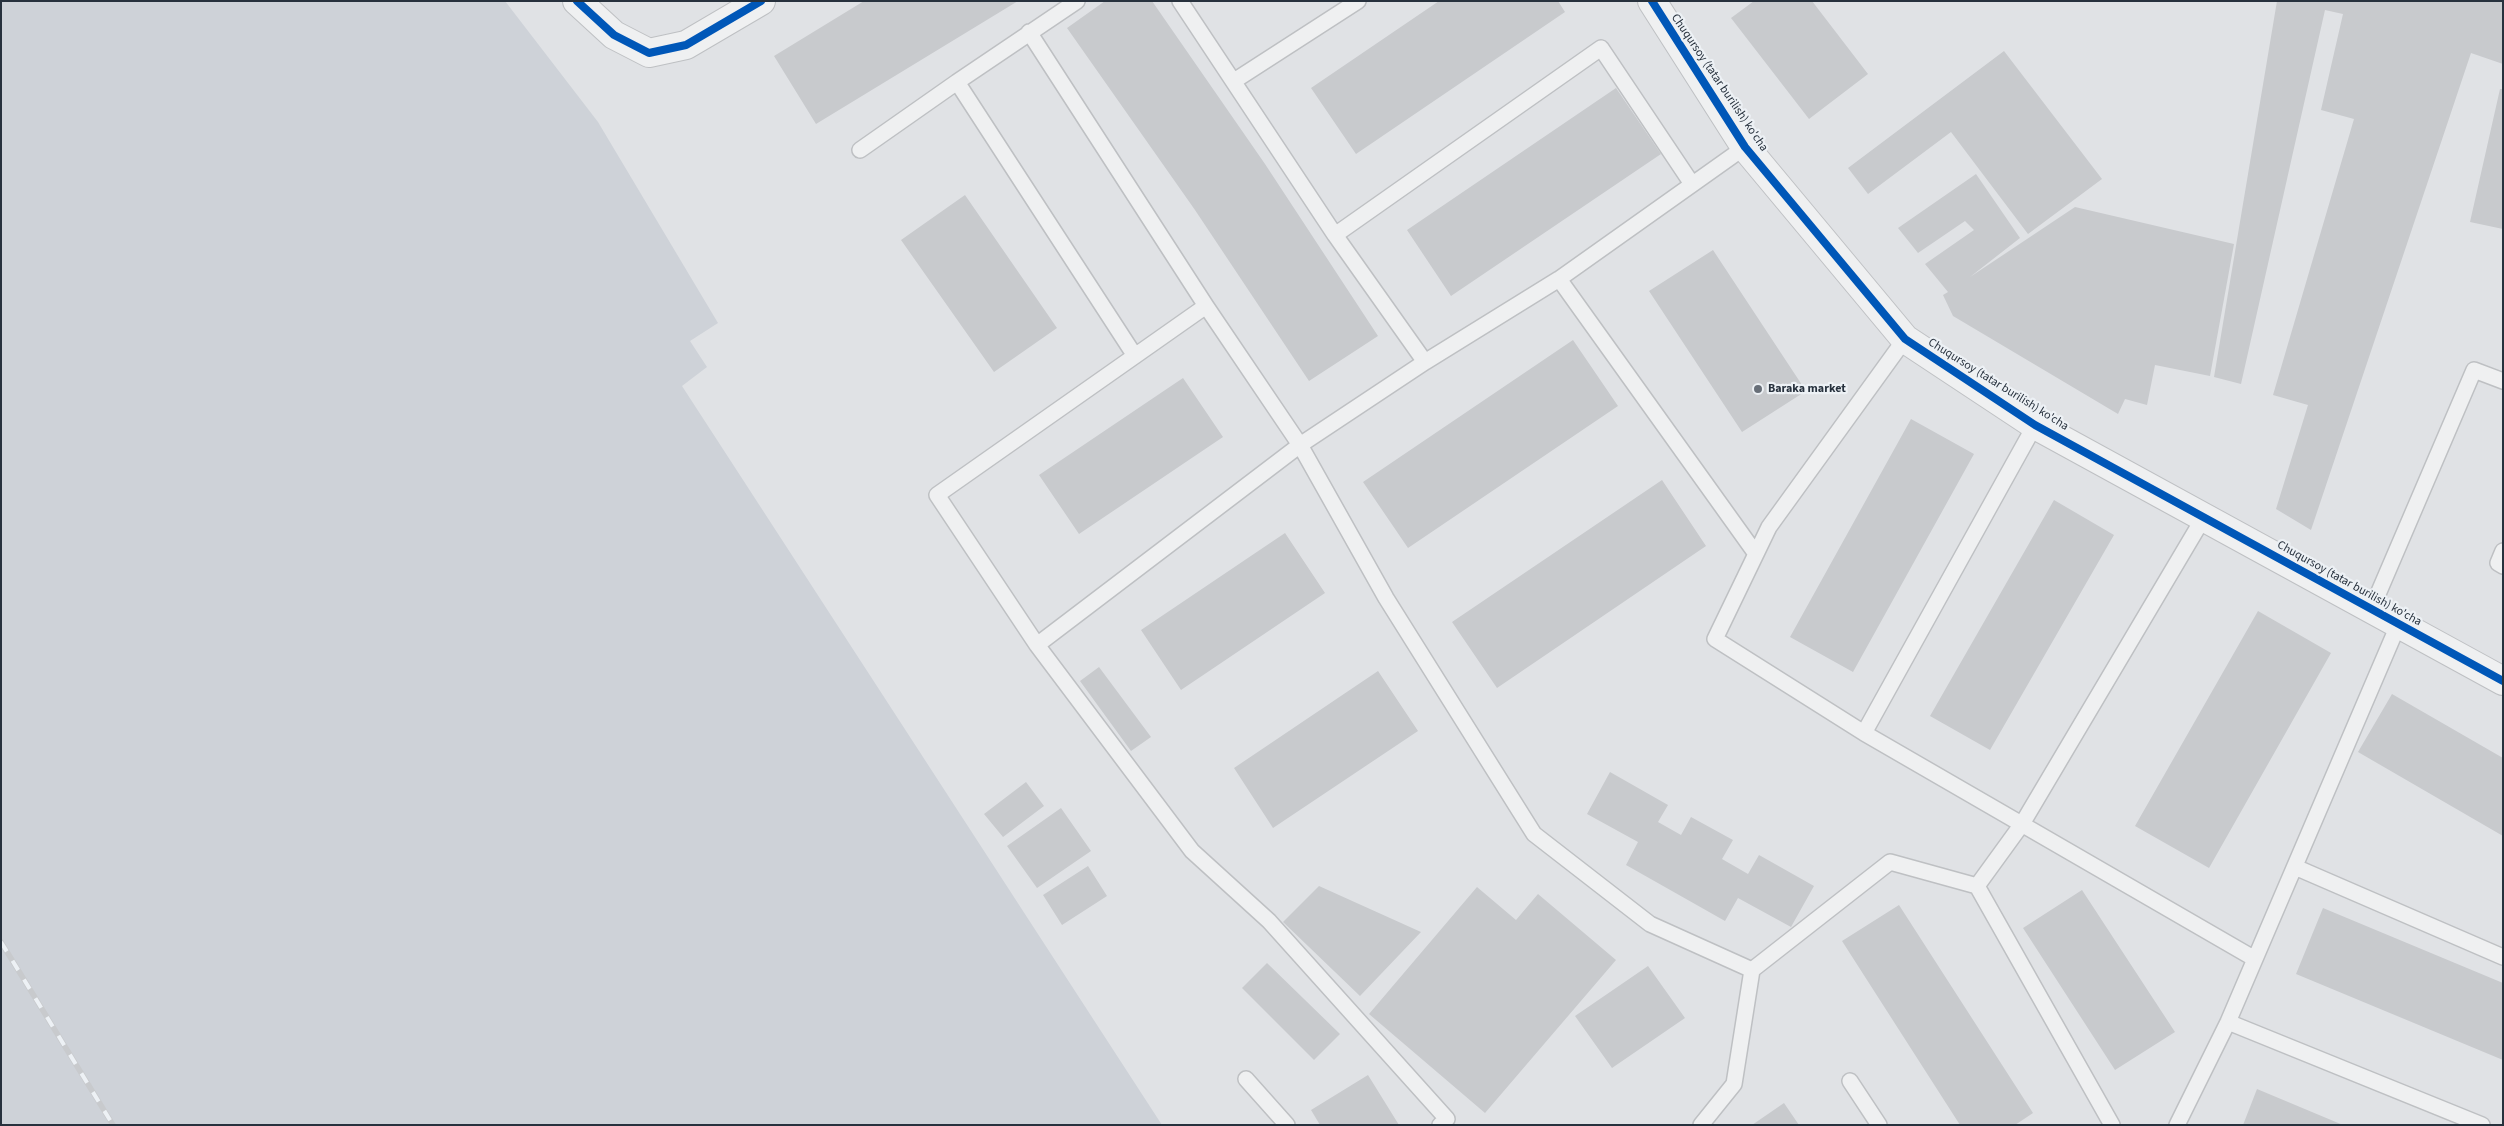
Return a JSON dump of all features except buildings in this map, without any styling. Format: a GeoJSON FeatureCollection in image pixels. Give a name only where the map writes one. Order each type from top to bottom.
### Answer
{"type":"FeatureCollection","features":[{"type":"Feature","properties":{"kind":"street"},"geometry":{"type":"LineString","coordinates":[[577,1],[614,35],[649,53],[686,45],[761,1]]}},
{"type":"Feature","properties":{"kind":"street","name":"Chuqursoy (tatar burilish) ko'cha"},"geometry":{"type":"LineString","coordinates":[[1652,1],[1745,147],[1905,339],[2035,425],[2503,681]]}},
{"type":"Feature","properties":{"kind":"lane"},"geometry":{"type":"LineString","coordinates":[[860,150],[1029,32],[1077,1]]}},
{"type":"Feature","properties":{"kind":"lane"},"geometry":{"type":"LineString","coordinates":[[1180,1],[1335,235],[1425,362]]}},
{"type":"Feature","properties":{"kind":"lane"},"geometry":{"type":"LineString","coordinates":[[1234,81],[1358,1]]}},
{"type":"Feature","properties":{"kind":"lane"},"geometry":{"type":"LineString","coordinates":[[1029,32],[1206,306],[1300,446],[1386,598],[1534,834],[1650,924],[1752,970]]}},
{"type":"Feature","properties":{"kind":"lane"},"geometry":{"type":"LineString","coordinates":[[1335,235],[1601,48],[1692,184]]}},
{"type":"Feature","properties":{"kind":"lane"},"geometry":{"type":"LineString","coordinates":[[957,82],[1135,356]]}},
{"type":"Feature","properties":{"kind":"lane"},"geometry":{"type":"LineString","coordinates":[[1036,644],[1300,446],[1425,362],[1559,279],[1745,147]]}},
{"type":"Feature","properties":{"kind":"lane"},"geometry":{"type":"LineString","coordinates":[[1559,279],[1756,554]]}},
{"type":"Feature","properties":{"kind":"lane"},"geometry":{"type":"LineString","coordinates":[[1206,306],[937,495],[1036,644],[1192,851],[1275,929],[1447,1119],[1440,1125]]}},
{"type":"Feature","properties":{"kind":"lane"},"geometry":{"type":"LineString","coordinates":[[1905,339],[1769,526],[1715,639],[1864,733],[2255,960]]}},
{"type":"Feature","properties":{"kind":"lane"},"geometry":{"type":"LineString","coordinates":[[2372,608],[2474,370],[2503,381]]}},
{"type":"Feature","properties":{"kind":"lane"},"geometry":{"type":"LineString","coordinates":[[1864,733],[2035,425]]}},
{"type":"Feature","properties":{"kind":"lane"},"geometry":{"type":"LineString","coordinates":[[1976,886],[2022,824],[2204,517]]}},
{"type":"Feature","properties":{"kind":"lane"},"geometry":{"type":"LineString","coordinates":[[2503,551],[2498,563],[2503,566]]}},
{"type":"Feature","properties":{"kind":"lane"},"geometry":{"type":"LineString","coordinates":[[2177,1125],[2228,1022],[2399,624]]}},
{"type":"Feature","properties":{"kind":"lane"},"geometry":{"type":"LineString","coordinates":[[1701,1125],[1734,1084],[1752,970],[1890,862],[1976,886],[2112,1125]]}},
{"type":"Feature","properties":{"kind":"lane"},"geometry":{"type":"LineString","coordinates":[[2295,867],[2503,957]]}},
{"type":"Feature","properties":{"kind":"lane"},"geometry":{"type":"LineString","coordinates":[[2228,1022],[2482,1125]]}},
{"type":"Feature","properties":{"kind":"lane"},"geometry":{"type":"LineString","coordinates":[[1246,1079],[1287,1125]]}},
{"type":"Feature","properties":{"kind":"lane"},"geometry":{"type":"LineString","coordinates":[[1850,1081],[1879,1125]]}},
{"type":"Feature","properties":{"kind":"shaded area"},"geometry":{"type":"Polygon","coordinates":[[[1,1],[505,1],[598,122],[718,323],[690,341],[707,367],[682,386],[1162,1125],[1,1125],[1,1]]]}},
{"type":"Feature","properties":{"kind":"railway"},"geometry":{"type":"LineString","coordinates":[[1,942],[113,1125]]}},
{"type":"Feature","properties":{"kind":"cycle path"},"geometry":{"type":"LineString","coordinates":[[577,1],[614,35],[649,53],[686,45],[761,1]]}},
{"type":"Feature","properties":{"kind":"cycle path"},"geometry":{"type":"LineString","coordinates":[[1652,1],[1745,147],[1905,339],[2035,425],[2503,681]]}},
{"type":"Feature","properties":{"kind":"place","name":"Baraka market"},"geometry":{"type":"Point","coordinates":[1758,389]}}]}
